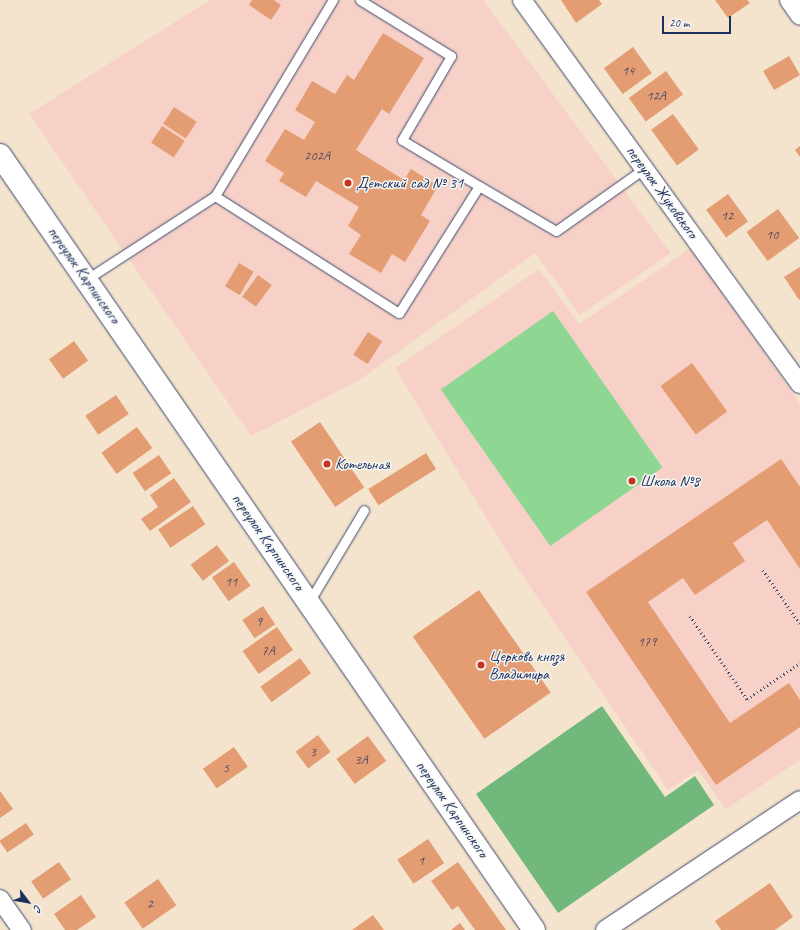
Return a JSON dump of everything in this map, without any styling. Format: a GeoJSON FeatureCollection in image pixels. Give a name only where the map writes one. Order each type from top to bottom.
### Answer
{"type":"FeatureCollection","features":[{"type":"Feature","properties":{"kind":"street","name":"переулок Жуковского"},"geometry":{"type":"LineString","coordinates":[[522,0],[800,384]]}},
{"type":"Feature","properties":{"kind":"street"},"geometry":{"type":"LineString","coordinates":[[789,0],[800,16]]}},
{"type":"Feature","properties":{"kind":"street","name":"переулок Карпинского"},"geometry":{"type":"LineString","coordinates":[[0,156],[87,279],[534,930]]}},
{"type":"Feature","properties":{"kind":"street"},"geometry":{"type":"LineString","coordinates":[[606,930],[800,800]]}},
{"type":"Feature","properties":{"kind":"street"},"geometry":{"type":"LineString","coordinates":[[0,899],[22,930]]}},
{"type":"Feature","properties":{"kind":"lane"},"geometry":{"type":"LineString","coordinates":[[87,279],[215,196],[333,0]]}},
{"type":"Feature","properties":{"kind":"lane"},"geometry":{"type":"LineString","coordinates":[[360,0],[451,56],[402,140],[479,186],[556,231],[645,168]]}},
{"type":"Feature","properties":{"kind":"lane"},"geometry":{"type":"LineString","coordinates":[[215,196],[399,313],[479,186]]}},
{"type":"Feature","properties":{"kind":"lane"},"geometry":{"type":"LineString","coordinates":[[309,602],[364,510]]}},
{"type":"Feature","properties":{"kind":"path"},"geometry":{"type":"LineString","coordinates":[[763,570],[800,624]]}},
{"type":"Feature","properties":{"kind":"path"},"geometry":{"type":"LineString","coordinates":[[690,616],[747,699],[800,662]]}},
{"type":"Feature","properties":{"kind":"shaded area","name":"Детский сад № 31"},"geometry":{"type":"Polygon","coordinates":[[[210,0],[483,0],[671,253],[580,315],[535,253],[358,381],[251,436],[29,114],[210,0]]]}},
{"type":"Feature","properties":{"kind":"shaded area","name":"Школа №8"},"geometry":{"type":"Polygon","coordinates":[[[691,248],[800,404],[800,760],[726,809],[698,770],[668,790],[510,557],[395,368],[539,269],[579,324],[691,248]]]}},
{"type":"Feature","properties":{"kind":"green space"},"geometry":{"type":"Polygon","coordinates":[[[553,311],[663,467],[550,546],[441,390],[553,311]]]}},
{"type":"Feature","properties":{"kind":"green space"},"geometry":{"type":"Polygon","coordinates":[[[602,706],[665,797],[695,776],[714,805],[558,913],[476,794],[602,706]]]}},
{"type":"Feature","properties":{"kind":"building"},"geometry":{"type":"Polygon","coordinates":[[[252,0],[274,0],[281,5],[271,20],[249,5],[252,0]]]}},
{"type":"Feature","properties":{"kind":"building"},"geometry":{"type":"Polygon","coordinates":[[[561,0],[599,0],[602,4],[576,23],[561,0]]]}},
{"type":"Feature","properties":{"kind":"building"},"geometry":{"type":"Polygon","coordinates":[[[715,0],[747,0],[750,3],[728,18],[715,0]]]}},
{"type":"Feature","properties":{"kind":"building"},"geometry":{"type":"Polygon","coordinates":[[[383,33],[424,58],[389,114],[382,109],[356,150],[404,180],[411,169],[438,186],[421,215],[430,221],[405,262],[392,254],[381,273],[349,254],[361,235],[348,226],[359,207],[316,181],[306,197],[279,181],[284,173],[265,161],[285,129],[304,140],[315,122],[295,110],[312,81],[335,94],[347,75],[354,80],[383,33]]]}},
{"type":"Feature","properties":{"kind":"building"},"geometry":{"type":"Polygon","coordinates":[[[633,47],[652,73],[623,94],[604,68],[633,47]]]}},
{"type":"Feature","properties":{"kind":"building"},"geometry":{"type":"Polygon","coordinates":[[[789,56],[800,75],[774,90],[763,71],[789,56]]]}},
{"type":"Feature","properties":{"kind":"building"},"geometry":{"type":"Polygon","coordinates":[[[666,71],[683,94],[646,121],[629,98],[666,71]]]}},
{"type":"Feature","properties":{"kind":"building"},"geometry":{"type":"Polygon","coordinates":[[[174,107],[197,122],[186,138],[163,124],[174,107]]]}},
{"type":"Feature","properties":{"kind":"building"},"geometry":{"type":"Polygon","coordinates":[[[673,114],[699,150],[677,165],[651,130],[673,114]]]}},
{"type":"Feature","properties":{"kind":"building"},"geometry":{"type":"Polygon","coordinates":[[[162,126],[185,141],[174,157],[151,143],[162,126]]]}},
{"type":"Feature","properties":{"kind":"building"},"geometry":{"type":"Polygon","coordinates":[[[800,146],[800,157],[795,150],[800,146]]]}},
{"type":"Feature","properties":{"kind":"building"},"geometry":{"type":"Polygon","coordinates":[[[728,194],[748,222],[726,237],[706,210],[728,194]]]}},
{"type":"Feature","properties":{"kind":"building"},"geometry":{"type":"Polygon","coordinates":[[[778,209],[799,238],[768,261],[746,232],[778,209]]]}},
{"type":"Feature","properties":{"kind":"building"},"geometry":{"type":"Polygon","coordinates":[[[239,263],[254,272],[240,295],[225,286],[239,263]]]}},
{"type":"Feature","properties":{"kind":"building"},"geometry":{"type":"Polygon","coordinates":[[[800,267],[800,299],[799,300],[784,277],[800,267]]]}},
{"type":"Feature","properties":{"kind":"building"},"geometry":{"type":"Polygon","coordinates":[[[258,275],[272,285],[256,307],[242,297],[258,275]]]}},
{"type":"Feature","properties":{"kind":"building"},"geometry":{"type":"Polygon","coordinates":[[[368,332],[382,341],[368,364],[353,355],[368,332]]]}},
{"type":"Feature","properties":{"kind":"building"},"geometry":{"type":"Polygon","coordinates":[[[74,341],[88,360],[63,379],[49,359],[74,341]]]}},
{"type":"Feature","properties":{"kind":"building"},"geometry":{"type":"Polygon","coordinates":[[[692,363],[727,412],[696,434],[660,386],[692,363]]]}},
{"type":"Feature","properties":{"kind":"building"},"geometry":{"type":"Polygon","coordinates":[[[116,395],[129,414],[98,435],[85,416],[116,395]]]}},
{"type":"Feature","properties":{"kind":"building","name":"Котельная"},"geometry":{"type":"Polygon","coordinates":[[[320,422],[364,487],[335,507],[291,442],[320,422]]]}},
{"type":"Feature","properties":{"kind":"building"},"geometry":{"type":"Polygon","coordinates":[[[137,427],[152,448],[117,474],[101,453],[137,427]]]}},
{"type":"Feature","properties":{"kind":"building"},"geometry":{"type":"Polygon","coordinates":[[[426,453],[436,469],[378,505],[368,489],[426,453]]]}},
{"type":"Feature","properties":{"kind":"building"},"geometry":{"type":"Polygon","coordinates":[[[159,455],[171,473],[145,491],[132,473],[159,455]]]}},
{"type":"Feature","properties":{"kind":"building"},"geometry":{"type":"Polygon","coordinates":[[[781,459],[800,487],[800,569],[767,520],[733,543],[745,561],[695,595],[683,578],[648,602],[730,723],[789,683],[800,700],[800,727],[716,785],[586,592],[781,459]]]}},
{"type":"Feature","properties":{"kind":"building"},"geometry":{"type":"Polygon","coordinates":[[[174,478],[191,502],[150,531],[141,519],[158,507],[150,495],[174,478]]]}},
{"type":"Feature","properties":{"kind":"building"},"geometry":{"type":"Polygon","coordinates":[[[193,506],[205,524],[170,548],[158,529],[193,506]]]}},
{"type":"Feature","properties":{"kind":"building"},"geometry":{"type":"Polygon","coordinates":[[[217,545],[229,561],[203,581],[191,565],[217,545]]]}},
{"type":"Feature","properties":{"kind":"building"},"geometry":{"type":"Polygon","coordinates":[[[234,562],[251,586],[229,601],[212,577],[234,562]]]}},
{"type":"Feature","properties":{"kind":"building","name":"Церковь князя Владимира"},"geometry":{"type":"Polygon","coordinates":[[[479,590],[551,692],[484,739],[413,636],[479,590]]]}},
{"type":"Feature","properties":{"kind":"building"},"geometry":{"type":"Polygon","coordinates":[[[263,606],[275,624],[255,638],[242,620],[263,606]]]}},
{"type":"Feature","properties":{"kind":"building"},"geometry":{"type":"Polygon","coordinates":[[[277,627],[293,650],[259,674],[243,651],[277,627]]]}},
{"type":"Feature","properties":{"kind":"building"},"geometry":{"type":"Polygon","coordinates":[[[300,658],[311,673],[272,702],[260,687],[300,658]]]}},
{"type":"Feature","properties":{"kind":"building"},"geometry":{"type":"Polygon","coordinates":[[[318,735],[331,752],[308,769],[296,752],[318,735]]]}},
{"type":"Feature","properties":{"kind":"building"},"geometry":{"type":"Polygon","coordinates":[[[368,736],[386,761],[355,784],[336,759],[368,736]]]}},
{"type":"Feature","properties":{"kind":"building"},"geometry":{"type":"Polygon","coordinates":[[[234,747],[248,767],[217,788],[203,769],[234,747]]]}},
{"type":"Feature","properties":{"kind":"building"},"geometry":{"type":"Polygon","coordinates":[[[0,791],[13,809],[0,818],[0,791]]]}},
{"type":"Feature","properties":{"kind":"building"},"geometry":{"type":"Polygon","coordinates":[[[26,823],[34,835],[7,853],[0,841],[26,823]]]}},
{"type":"Feature","properties":{"kind":"building"},"geometry":{"type":"Polygon","coordinates":[[[428,839],[444,863],[414,884],[397,860],[428,839]]]}},
{"type":"Feature","properties":{"kind":"building"},"geometry":{"type":"Polygon","coordinates":[[[59,862],[71,879],[43,899],[31,882],[59,862]]]}},
{"type":"Feature","properties":{"kind":"building"},"geometry":{"type":"Polygon","coordinates":[[[458,862],[506,930],[475,930],[458,906],[452,910],[431,881],[458,862]]]}},
{"type":"Feature","properties":{"kind":"building"},"geometry":{"type":"Polygon","coordinates":[[[158,879],[176,905],[143,929],[124,903],[158,879]]]}},
{"type":"Feature","properties":{"kind":"building"},"geometry":{"type":"Polygon","coordinates":[[[770,883],[793,917],[775,930],[721,930],[715,921],[770,883]]]}},
{"type":"Feature","properties":{"kind":"building"},"geometry":{"type":"Polygon","coordinates":[[[81,895],[96,917],[77,930],[65,930],[54,914],[81,895]]]}},
{"type":"Feature","properties":{"kind":"building"},"geometry":{"type":"Polygon","coordinates":[[[373,915],[384,930],[352,930],[373,915]]]}},
{"type":"Feature","properties":{"kind":"building"},"geometry":{"type":"Polygon","coordinates":[[[460,923],[465,930],[451,930],[460,923]]]}},
{"type":"Feature","properties":{"kind":"place","name":"Детский сад № 31"},"geometry":{"type":"Point","coordinates":[348,183]}},
{"type":"Feature","properties":{"kind":"place","name":"Котельная"},"geometry":{"type":"Point","coordinates":[327,464]}},
{"type":"Feature","properties":{"kind":"place","name":"Школа №8"},"geometry":{"type":"Point","coordinates":[632,481]}},
{"type":"Feature","properties":{"kind":"place","name":"Церковь князя Владимира"},"geometry":{"type":"Point","coordinates":[481,665]}}]}
